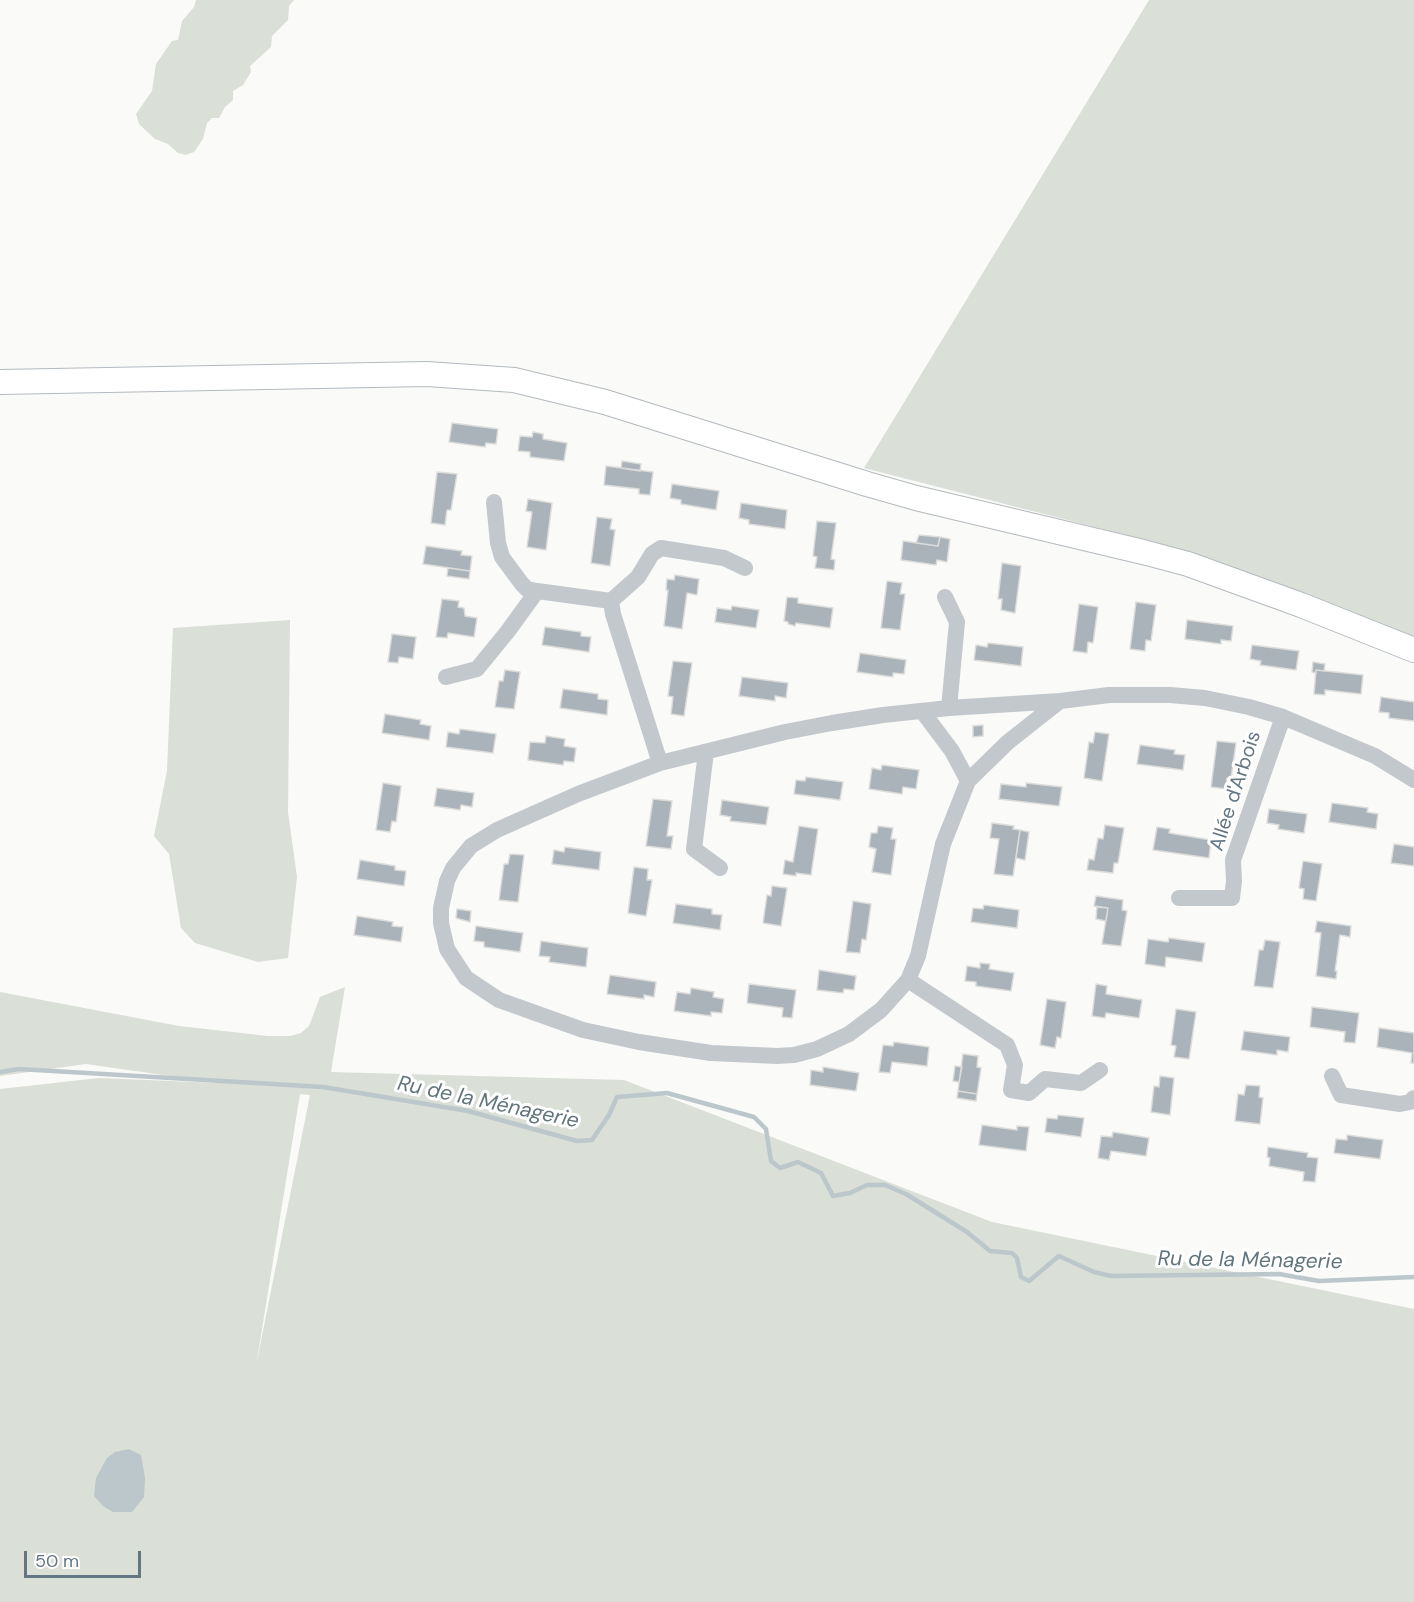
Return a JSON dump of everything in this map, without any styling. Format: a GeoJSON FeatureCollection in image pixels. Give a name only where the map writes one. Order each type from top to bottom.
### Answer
{"type":"FeatureCollection","features":[{"type":"Feature","properties":{"kind":"street"},"geometry":{"type":"LineString","coordinates":[[0,382],[427,374],[470,375],[530,383],[615,405],[897,492],[1188,564],[1301,605],[1414,650]]}},
{"type":"Feature","properties":{"kind":"street"},"geometry":{"type":"LineString","coordinates":[[494,502],[498,543],[502,557],[527,589],[611,601],[638,577],[652,554],[661,548],[724,558],[745,568]]}},
{"type":"Feature","properties":{"kind":"street"},"geometry":{"type":"LineString","coordinates":[[446,677],[477,669],[537,591]]}},
{"type":"Feature","properties":{"kind":"street"},"geometry":{"type":"LineString","coordinates":[[945,597],[957,622],[950,708]]}},
{"type":"Feature","properties":{"kind":"street"},"geometry":{"type":"LineString","coordinates":[[611,601],[613,614],[660,763]]}},
{"type":"Feature","properties":{"kind":"street"},"geometry":{"type":"LineString","coordinates":[[1060,701],[1008,742],[968,781],[943,844],[918,956],[908,980],[881,1010],[849,1034],[816,1049],[794,1055],[736,1056],[639,1042],[583,1030],[499,1000],[466,978],[447,949],[441,923],[441,908],[445,888],[453,868],[471,846],[497,830],[578,794],[660,763],[816,725],[950,708],[1060,701],[1119,694],[1170,695],[1216,700],[1283,717],[1376,756],[1414,780]]}},
{"type":"Feature","properties":{"kind":"street"},"geometry":{"type":"LineString","coordinates":[[922,711],[952,751],[968,781]]}},
{"type":"Feature","properties":{"kind":"street","name":"Allée d'Arbois"},"geometry":{"type":"LineString","coordinates":[[1179,898],[1232,898],[1233,860],[1283,717]]}},
{"type":"Feature","properties":{"kind":"street"},"geometry":{"type":"LineString","coordinates":[[706,752],[694,849],[720,868]]}},
{"type":"Feature","properties":{"kind":"street"},"geometry":{"type":"LineString","coordinates":[[908,980],[1007,1045],[1015,1065],[1011,1090],[1029,1093],[1045,1079],[1081,1083],[1100,1070]]}},
{"type":"Feature","properties":{"kind":"street"},"geometry":{"type":"LineString","coordinates":[[1332,1076],[1341,1095],[1400,1104],[1410,1102],[1414,1098]]}},
{"type":"Feature","properties":{"kind":"shaded area"},"geometry":{"type":"Polygon","coordinates":[[[196,0],[294,0],[289,6],[288,20],[272,36],[271,47],[250,66],[251,72],[243,85],[233,91],[233,100],[225,107],[219,118],[212,118],[207,123],[203,139],[194,152],[186,155],[178,153],[168,144],[155,139],[139,124],[136,114],[152,91],[156,64],[172,41],[178,40],[182,21],[194,7],[196,0]]]}},
{"type":"Feature","properties":{"kind":"shaded area"},"geometry":{"type":"Polygon","coordinates":[[[1149,0],[1414,0],[1414,642],[1130,536],[864,468],[1149,0]]]}},
{"type":"Feature","properties":{"kind":"shaded area"},"geometry":{"type":"Polygon","coordinates":[[[290,620],[288,812],[297,877],[288,958],[258,962],[195,943],[181,928],[169,854],[154,836],[167,771],[173,628],[290,620]]]}},
{"type":"Feature","properties":{"kind":"shaded area"},"geometry":{"type":"Polygon","coordinates":[[[345,987],[331,1072],[624,1080],[992,1222],[1414,1309],[1414,1602],[0,1602],[0,1089],[99,1078],[219,1083],[86,1064],[0,1076],[0,992],[179,1026],[268,1036],[290,1036],[301,1033],[309,1026],[320,997],[345,987]],[[300,1094],[257,1361],[310,1095],[300,1094]]]}},
{"type":"Feature","properties":{"kind":"shaded area"},"geometry":{"type":"Polygon","coordinates":[[[129,1449],[141,1455],[145,1478],[144,1497],[132,1512],[113,1512],[103,1506],[94,1496],[96,1478],[107,1458],[115,1452],[129,1449]]]}},
{"type":"Feature","properties":{"kind":"building"},"geometry":{"type":"Polygon","coordinates":[[[452,423],[498,429],[496,444],[486,443],[485,447],[449,442],[452,423]]]}},
{"type":"Feature","properties":{"kind":"building"},"geometry":{"type":"Polygon","coordinates":[[[533,432],[543,434],[543,439],[567,443],[564,461],[530,457],[530,452],[518,451],[520,436],[532,437],[533,432]]]}},
{"type":"Feature","properties":{"kind":"building"},"geometry":{"type":"Polygon","coordinates":[[[622,461],[641,464],[640,471],[621,468],[622,461]]]}},
{"type":"Feature","properties":{"kind":"building"},"geometry":{"type":"Polygon","coordinates":[[[606,466],[653,472],[650,495],[639,494],[639,489],[604,485],[606,466]]]}},
{"type":"Feature","properties":{"kind":"building"},"geometry":{"type":"Polygon","coordinates":[[[437,472],[457,474],[451,510],[447,510],[445,525],[431,523],[437,472]]]}},
{"type":"Feature","properties":{"kind":"building"},"geometry":{"type":"Polygon","coordinates":[[[672,484],[719,491],[716,510],[681,504],[681,500],[670,498],[672,484]]]}},
{"type":"Feature","properties":{"kind":"building"},"geometry":{"type":"Polygon","coordinates":[[[528,499],[552,503],[546,550],[527,547],[532,512],[526,511],[528,499]]]}},
{"type":"Feature","properties":{"kind":"building"},"geometry":{"type":"Polygon","coordinates":[[[741,503],[787,510],[785,529],[749,524],[749,520],[739,518],[741,503]]]}},
{"type":"Feature","properties":{"kind":"building"},"geometry":{"type":"Polygon","coordinates":[[[597,517],[612,519],[610,529],[615,530],[610,566],[591,563],[597,517]]]}},
{"type":"Feature","properties":{"kind":"building"},"geometry":{"type":"Polygon","coordinates":[[[817,521],[836,523],[831,559],[835,560],[834,570],[815,568],[817,557],[813,556],[817,521]]]}},
{"type":"Feature","properties":{"kind":"building"},"geometry":{"type":"Polygon","coordinates":[[[919,535],[940,537],[938,546],[916,543],[919,535]]]}},
{"type":"Feature","properties":{"kind":"building"},"geometry":{"type":"Polygon","coordinates":[[[940,537],[950,539],[947,562],[937,560],[936,565],[901,560],[903,541],[938,546],[940,537]]]}},
{"type":"Feature","properties":{"kind":"building"},"geometry":{"type":"Polygon","coordinates":[[[426,546],[462,551],[461,555],[472,556],[470,571],[423,564],[426,546]]]}},
{"type":"Feature","properties":{"kind":"building"},"geometry":{"type":"Polygon","coordinates":[[[1002,563],[1021,566],[1015,613],[1001,610],[1002,599],[998,599],[1002,563]]]}},
{"type":"Feature","properties":{"kind":"building"},"geometry":{"type":"Polygon","coordinates":[[[448,568],[470,571],[469,579],[447,576],[448,568]]]}},
{"type":"Feature","properties":{"kind":"building"},"geometry":{"type":"Polygon","coordinates":[[[675,575],[699,579],[697,595],[687,593],[682,629],[664,626],[667,579],[674,580],[675,575]]]}},
{"type":"Feature","properties":{"kind":"building"},"geometry":{"type":"Polygon","coordinates":[[[887,581],[902,583],[900,594],[905,594],[900,630],[881,628],[887,581]]]}},
{"type":"Feature","properties":{"kind":"building"},"geometry":{"type":"Polygon","coordinates":[[[787,597],[798,598],[798,603],[833,608],[830,628],[788,624],[784,621],[787,597]]]}},
{"type":"Feature","properties":{"kind":"building"},"geometry":{"type":"Polygon","coordinates":[[[442,599],[459,601],[458,607],[464,608],[465,616],[477,618],[474,637],[448,633],[447,638],[436,637],[442,599]]]}},
{"type":"Feature","properties":{"kind":"building"},"geometry":{"type":"Polygon","coordinates":[[[1136,602],[1156,605],[1151,641],[1146,640],[1145,651],[1130,649],[1136,602]]]}},
{"type":"Feature","properties":{"kind":"building"},"geometry":{"type":"Polygon","coordinates":[[[1079,604],[1098,607],[1093,643],[1088,642],[1087,653],[1073,651],[1079,604]]]}},
{"type":"Feature","properties":{"kind":"building"},"geometry":{"type":"Polygon","coordinates":[[[732,606],[759,610],[756,628],[715,622],[717,608],[731,610],[732,606]]]}},
{"type":"Feature","properties":{"kind":"building"},"geometry":{"type":"Polygon","coordinates":[[[1187,620],[1233,626],[1231,641],[1221,640],[1221,644],[1185,639],[1187,620]]]}},
{"type":"Feature","properties":{"kind":"building"},"geometry":{"type":"Polygon","coordinates":[[[545,627],[581,632],[581,636],[591,637],[589,652],[542,645],[545,627]]]}},
{"type":"Feature","properties":{"kind":"building"},"geometry":{"type":"Polygon","coordinates":[[[392,634],[416,637],[413,659],[399,657],[398,663],[388,662],[392,634]]]}},
{"type":"Feature","properties":{"kind":"building"},"geometry":{"type":"Polygon","coordinates":[[[988,643],[1023,647],[1021,666],[974,660],[976,645],[987,647],[988,643]]]}},
{"type":"Feature","properties":{"kind":"building"},"geometry":{"type":"Polygon","coordinates":[[[1252,645],[1299,651],[1296,670],[1260,665],[1261,661],[1250,659],[1252,645]]]}},
{"type":"Feature","properties":{"kind":"building"},"geometry":{"type":"Polygon","coordinates":[[[860,653],[906,660],[904,674],[893,673],[893,677],[857,672],[860,653]]]}},
{"type":"Feature","properties":{"kind":"building"},"geometry":{"type":"Polygon","coordinates":[[[673,661],[692,663],[684,716],[671,714],[673,697],[668,696],[673,661]]]}},
{"type":"Feature","properties":{"kind":"building"},"geometry":{"type":"Polygon","coordinates":[[[1313,662],[1325,664],[1324,671],[1312,672],[1313,662]]]}},
{"type":"Feature","properties":{"kind":"building"},"geometry":{"type":"Polygon","coordinates":[[[505,670],[520,672],[514,709],[495,707],[499,681],[503,681],[505,670]]]}},
{"type":"Feature","properties":{"kind":"building"},"geometry":{"type":"Polygon","coordinates":[[[1316,670],[1363,675],[1361,694],[1325,690],[1325,695],[1314,694],[1316,670]]]}},
{"type":"Feature","properties":{"kind":"building"},"geometry":{"type":"Polygon","coordinates":[[[742,677],[788,683],[786,698],[775,696],[775,701],[739,696],[742,677]]]}},
{"type":"Feature","properties":{"kind":"building"},"geometry":{"type":"Polygon","coordinates":[[[563,689],[598,694],[598,699],[608,700],[607,715],[560,708],[563,689]]]}},
{"type":"Feature","properties":{"kind":"building"},"geometry":{"type":"Polygon","coordinates":[[[1381,697],[1414,702],[1414,721],[1389,718],[1389,713],[1379,712],[1381,697]]]}},
{"type":"Feature","properties":{"kind":"building"},"geometry":{"type":"Polygon","coordinates":[[[385,714],[421,720],[420,724],[431,726],[429,740],[382,733],[385,714]]]}},
{"type":"Feature","properties":{"kind":"building"},"geometry":{"type":"Polygon","coordinates":[[[983,725],[983,736],[973,737],[973,726],[983,725]]]}},
{"type":"Feature","properties":{"kind":"building"},"geometry":{"type":"Polygon","coordinates":[[[460,729],[496,734],[493,753],[446,747],[448,732],[459,734],[460,729]]]}},
{"type":"Feature","properties":{"kind":"building"},"geometry":{"type":"Polygon","coordinates":[[[1095,732],[1109,734],[1102,781],[1084,778],[1089,742],[1093,743],[1095,732]]]}},
{"type":"Feature","properties":{"kind":"building"},"geometry":{"type":"Polygon","coordinates":[[[546,736],[565,739],[564,746],[576,748],[574,762],[564,761],[563,765],[528,760],[530,742],[545,743],[546,736]]]}},
{"type":"Feature","properties":{"kind":"building"},"geometry":{"type":"Polygon","coordinates":[[[1217,741],[1236,743],[1231,778],[1227,778],[1226,789],[1211,787],[1217,741]]]}},
{"type":"Feature","properties":{"kind":"building"},"geometry":{"type":"Polygon","coordinates":[[[1140,745],[1175,750],[1174,754],[1185,755],[1183,770],[1137,764],[1140,745]]]}},
{"type":"Feature","properties":{"kind":"building"},"geometry":{"type":"Polygon","coordinates":[[[882,765],[919,770],[916,789],[903,787],[902,794],[869,789],[872,768],[881,770],[882,765]]]}},
{"type":"Feature","properties":{"kind":"building"},"geometry":{"type":"Polygon","coordinates":[[[806,777],[843,782],[840,800],[794,794],[796,780],[805,781],[806,777]]]}},
{"type":"Feature","properties":{"kind":"building"},"geometry":{"type":"Polygon","coordinates":[[[383,783],[401,786],[396,822],[392,821],[390,832],[376,830],[383,783]]]}},
{"type":"Feature","properties":{"kind":"building"},"geometry":{"type":"Polygon","coordinates":[[[1026,783],[1062,787],[1059,806],[999,799],[1001,784],[1026,787],[1026,783]]]}},
{"type":"Feature","properties":{"kind":"building"},"geometry":{"type":"Polygon","coordinates":[[[437,788],[474,793],[472,807],[461,805],[460,810],[434,806],[437,788]]]}},
{"type":"Feature","properties":{"kind":"building"},"geometry":{"type":"Polygon","coordinates":[[[653,799],[672,801],[667,836],[673,836],[671,849],[646,846],[653,799]]]}},
{"type":"Feature","properties":{"kind":"building"},"geometry":{"type":"Polygon","coordinates":[[[722,800],[769,807],[766,825],[730,821],[731,817],[720,815],[722,800]]]}},
{"type":"Feature","properties":{"kind":"building"},"geometry":{"type":"Polygon","coordinates":[[[1332,803],[1368,808],[1367,812],[1378,814],[1376,829],[1329,822],[1332,803]]]}},
{"type":"Feature","properties":{"kind":"building"},"geometry":{"type":"Polygon","coordinates":[[[1269,809],[1307,814],[1304,833],[1278,829],[1279,825],[1267,823],[1269,809]]]}},
{"type":"Feature","properties":{"kind":"building"},"geometry":{"type":"Polygon","coordinates":[[[992,823],[1014,826],[1013,829],[1020,830],[1013,876],[994,874],[999,839],[990,838],[992,823]]]}},
{"type":"Feature","properties":{"kind":"building"},"geometry":{"type":"Polygon","coordinates":[[[1105,825],[1124,828],[1118,863],[1114,863],[1113,873],[1087,870],[1089,859],[1094,860],[1098,838],[1103,839],[1105,825]]]}},
{"type":"Feature","properties":{"kind":"building"},"geometry":{"type":"Polygon","coordinates":[[[799,826],[818,829],[811,875],[783,874],[785,860],[793,862],[799,826]]]}},
{"type":"Feature","properties":{"kind":"building"},"geometry":{"type":"Polygon","coordinates":[[[878,826],[893,828],[891,839],[896,839],[891,875],[872,872],[876,849],[869,847],[871,833],[877,833],[878,826]]]}},
{"type":"Feature","properties":{"kind":"building"},"geometry":{"type":"Polygon","coordinates":[[[1157,827],[1170,829],[1169,833],[1211,840],[1209,858],[1153,850],[1157,827]]]}},
{"type":"Feature","properties":{"kind":"building"},"geometry":{"type":"Polygon","coordinates":[[[1020,830],[1029,832],[1025,860],[1016,858],[1020,830]]]}},
{"type":"Feature","properties":{"kind":"building"},"geometry":{"type":"Polygon","coordinates":[[[1394,844],[1414,847],[1414,866],[1391,863],[1394,844]]]}},
{"type":"Feature","properties":{"kind":"building"},"geometry":{"type":"Polygon","coordinates":[[[565,847],[601,852],[599,870],[552,864],[554,850],[564,852],[565,847]]]}},
{"type":"Feature","properties":{"kind":"building"},"geometry":{"type":"Polygon","coordinates":[[[510,854],[524,855],[518,902],[499,900],[504,864],[508,864],[510,854]]]}},
{"type":"Feature","properties":{"kind":"building"},"geometry":{"type":"Polygon","coordinates":[[[360,860],[395,866],[395,870],[406,871],[404,886],[357,879],[360,860]]]}},
{"type":"Feature","properties":{"kind":"building"},"geometry":{"type":"Polygon","coordinates":[[[1303,861],[1322,864],[1316,901],[1303,899],[1304,889],[1299,888],[1303,861]]]}},
{"type":"Feature","properties":{"kind":"building"},"geometry":{"type":"Polygon","coordinates":[[[634,867],[648,869],[647,880],[652,880],[646,916],[628,913],[634,867]]]}},
{"type":"Feature","properties":{"kind":"building"},"geometry":{"type":"Polygon","coordinates":[[[772,886],[787,888],[781,926],[763,923],[767,895],[771,896],[772,886]]]}},
{"type":"Feature","properties":{"kind":"building"},"geometry":{"type":"Polygon","coordinates":[[[1096,896],[1123,900],[1122,910],[1127,911],[1121,946],[1102,944],[1108,908],[1094,906],[1096,896]]]}},
{"type":"Feature","properties":{"kind":"building"},"geometry":{"type":"Polygon","coordinates":[[[853,901],[871,904],[866,940],[862,939],[860,953],[846,952],[853,901]]]}},
{"type":"Feature","properties":{"kind":"building"},"geometry":{"type":"Polygon","coordinates":[[[676,904],[712,909],[712,914],[722,915],[720,930],[673,923],[676,904]]]}},
{"type":"Feature","properties":{"kind":"building"},"geometry":{"type":"Polygon","coordinates":[[[984,905],[1019,910],[1017,928],[971,922],[973,908],[983,909],[984,905]]]}},
{"type":"Feature","properties":{"kind":"building"},"geometry":{"type":"Polygon","coordinates":[[[1097,907],[1108,908],[1106,921],[1096,919],[1097,907]]]}},
{"type":"Feature","properties":{"kind":"building"},"geometry":{"type":"Polygon","coordinates":[[[457,909],[471,911],[470,922],[456,918],[457,909]]]}},
{"type":"Feature","properties":{"kind":"building"},"geometry":{"type":"Polygon","coordinates":[[[357,916],[393,922],[392,926],[403,927],[401,942],[354,935],[357,916]]]}},
{"type":"Feature","properties":{"kind":"building"},"geometry":{"type":"Polygon","coordinates":[[[1317,921],[1351,926],[1350,937],[1340,935],[1336,979],[1316,976],[1321,933],[1315,932],[1317,921]]]}},
{"type":"Feature","properties":{"kind":"building"},"geometry":{"type":"Polygon","coordinates":[[[476,926],[523,933],[520,952],[484,947],[484,942],[474,941],[476,926]]]}},
{"type":"Feature","properties":{"kind":"building"},"geometry":{"type":"Polygon","coordinates":[[[1169,938],[1205,943],[1202,962],[1166,957],[1165,967],[1145,964],[1148,939],[1168,942],[1169,938]]]}},
{"type":"Feature","properties":{"kind":"building"},"geometry":{"type":"Polygon","coordinates":[[[1265,940],[1280,942],[1273,988],[1254,986],[1259,950],[1263,950],[1265,940]]]}},
{"type":"Feature","properties":{"kind":"building"},"geometry":{"type":"Polygon","coordinates":[[[541,941],[588,948],[586,967],[549,962],[550,957],[539,956],[541,941]]]}},
{"type":"Feature","properties":{"kind":"building"},"geometry":{"type":"Polygon","coordinates":[[[980,963],[990,964],[989,969],[1014,973],[1011,991],[976,986],[976,982],[965,981],[967,966],[980,968],[980,963]]]}},
{"type":"Feature","properties":{"kind":"building"},"geometry":{"type":"Polygon","coordinates":[[[819,970],[856,976],[854,990],[844,989],[843,993],[817,990],[819,970]]]}},
{"type":"Feature","properties":{"kind":"building"},"geometry":{"type":"Polygon","coordinates":[[[610,975],[656,982],[654,997],[644,995],[644,999],[607,994],[610,975]]]}},
{"type":"Feature","properties":{"kind":"building"},"geometry":{"type":"Polygon","coordinates":[[[749,984],[796,990],[792,1018],[782,1017],[783,1008],[747,1003],[749,984]]]}},
{"type":"Feature","properties":{"kind":"building"},"geometry":{"type":"Polygon","coordinates":[[[1096,984],[1107,986],[1106,994],[1142,1000],[1139,1018],[1106,1013],[1105,1018],[1092,1016],[1096,984]]]}},
{"type":"Feature","properties":{"kind":"building"},"geometry":{"type":"Polygon","coordinates":[[[691,988],[714,992],[713,997],[724,999],[722,1013],[711,1012],[711,1016],[674,1011],[677,992],[690,994],[691,988]]]}},
{"type":"Feature","properties":{"kind":"building"},"geometry":{"type":"Polygon","coordinates":[[[1047,999],[1066,1002],[1061,1038],[1057,1037],[1055,1048],[1040,1045],[1047,999]]]}},
{"type":"Feature","properties":{"kind":"building"},"geometry":{"type":"Polygon","coordinates":[[[1312,1007],[1359,1013],[1355,1043],[1344,1042],[1345,1032],[1310,1027],[1312,1007]]]}},
{"type":"Feature","properties":{"kind":"building"},"geometry":{"type":"Polygon","coordinates":[[[1176,1009],[1196,1012],[1189,1059],[1174,1057],[1176,1046],[1171,1045],[1176,1009]]]}},
{"type":"Feature","properties":{"kind":"building"},"geometry":{"type":"Polygon","coordinates":[[[1379,1028],[1414,1033],[1414,1063],[1411,1063],[1412,1053],[1377,1047],[1379,1028]]]}},
{"type":"Feature","properties":{"kind":"building"},"geometry":{"type":"Polygon","coordinates":[[[1244,1031],[1290,1037],[1288,1052],[1277,1050],[1277,1055],[1241,1050],[1244,1031]]]}},
{"type":"Feature","properties":{"kind":"building"},"geometry":{"type":"Polygon","coordinates":[[[894,1042],[929,1047],[927,1066],[892,1062],[890,1073],[879,1072],[883,1045],[893,1046],[894,1042]]]}},
{"type":"Feature","properties":{"kind":"building"},"geometry":{"type":"Polygon","coordinates":[[[963,1054],[978,1056],[977,1067],[981,1068],[977,1094],[958,1091],[963,1054]]]}},
{"type":"Feature","properties":{"kind":"building"},"geometry":{"type":"Polygon","coordinates":[[[955,1066],[962,1067],[959,1082],[953,1081],[955,1066]]]}},
{"type":"Feature","properties":{"kind":"building"},"geometry":{"type":"Polygon","coordinates":[[[823,1067],[859,1073],[856,1091],[810,1085],[811,1070],[823,1072],[823,1067]]]}},
{"type":"Feature","properties":{"kind":"building"},"geometry":{"type":"Polygon","coordinates":[[[1160,1076],[1174,1078],[1170,1115],[1151,1112],[1154,1086],[1159,1087],[1160,1076]]]}},
{"type":"Feature","properties":{"kind":"building"},"geometry":{"type":"Polygon","coordinates":[[[1246,1085],[1260,1086],[1259,1097],[1263,1098],[1260,1124],[1235,1121],[1238,1094],[1244,1095],[1246,1085]]]}},
{"type":"Feature","properties":{"kind":"building"},"geometry":{"type":"Polygon","coordinates":[[[958,1091],[977,1094],[976,1101],[957,1098],[958,1091]]]}},
{"type":"Feature","properties":{"kind":"building"},"geometry":{"type":"Polygon","coordinates":[[[1058,1115],[1084,1118],[1081,1137],[1045,1132],[1047,1118],[1057,1119],[1058,1115]]]}},
{"type":"Feature","properties":{"kind":"building"},"geometry":{"type":"Polygon","coordinates":[[[982,1125],[1017,1130],[1017,1126],[1029,1127],[1026,1151],[979,1145],[982,1125]]]}},
{"type":"Feature","properties":{"kind":"building"},"geometry":{"type":"Polygon","coordinates":[[[1113,1132],[1149,1138],[1146,1156],[1111,1151],[1109,1160],[1098,1158],[1101,1136],[1112,1137],[1113,1132]]]}},
{"type":"Feature","properties":{"kind":"building"},"geometry":{"type":"Polygon","coordinates":[[[1347,1135],[1383,1140],[1380,1159],[1334,1153],[1336,1139],[1347,1140],[1347,1135]]]}},
{"type":"Feature","properties":{"kind":"building"},"geometry":{"type":"Polygon","coordinates":[[[1268,1147],[1308,1153],[1307,1157],[1318,1158],[1315,1182],[1303,1181],[1304,1172],[1269,1166],[1268,1147]]]}},
{"type":"Feature","properties":{"kind":"waterway","name":"Ru de la Ménagerie"},"geometry":{"type":"LineString","coordinates":[[0,1072],[19,1069],[323,1087],[468,1111],[577,1141],[592,1140],[609,1115],[617,1097],[667,1093],[754,1117],[766,1129],[771,1161],[780,1168],[798,1162],[821,1173],[833,1196],[850,1193],[867,1185],[885,1185],[906,1194],[967,1232],[990,1251],[1012,1253],[1017,1258],[1021,1277],[1029,1281],[1059,1256],[1094,1272],[1111,1276],[1279,1274],[1319,1281],[1414,1277]]}}]}
